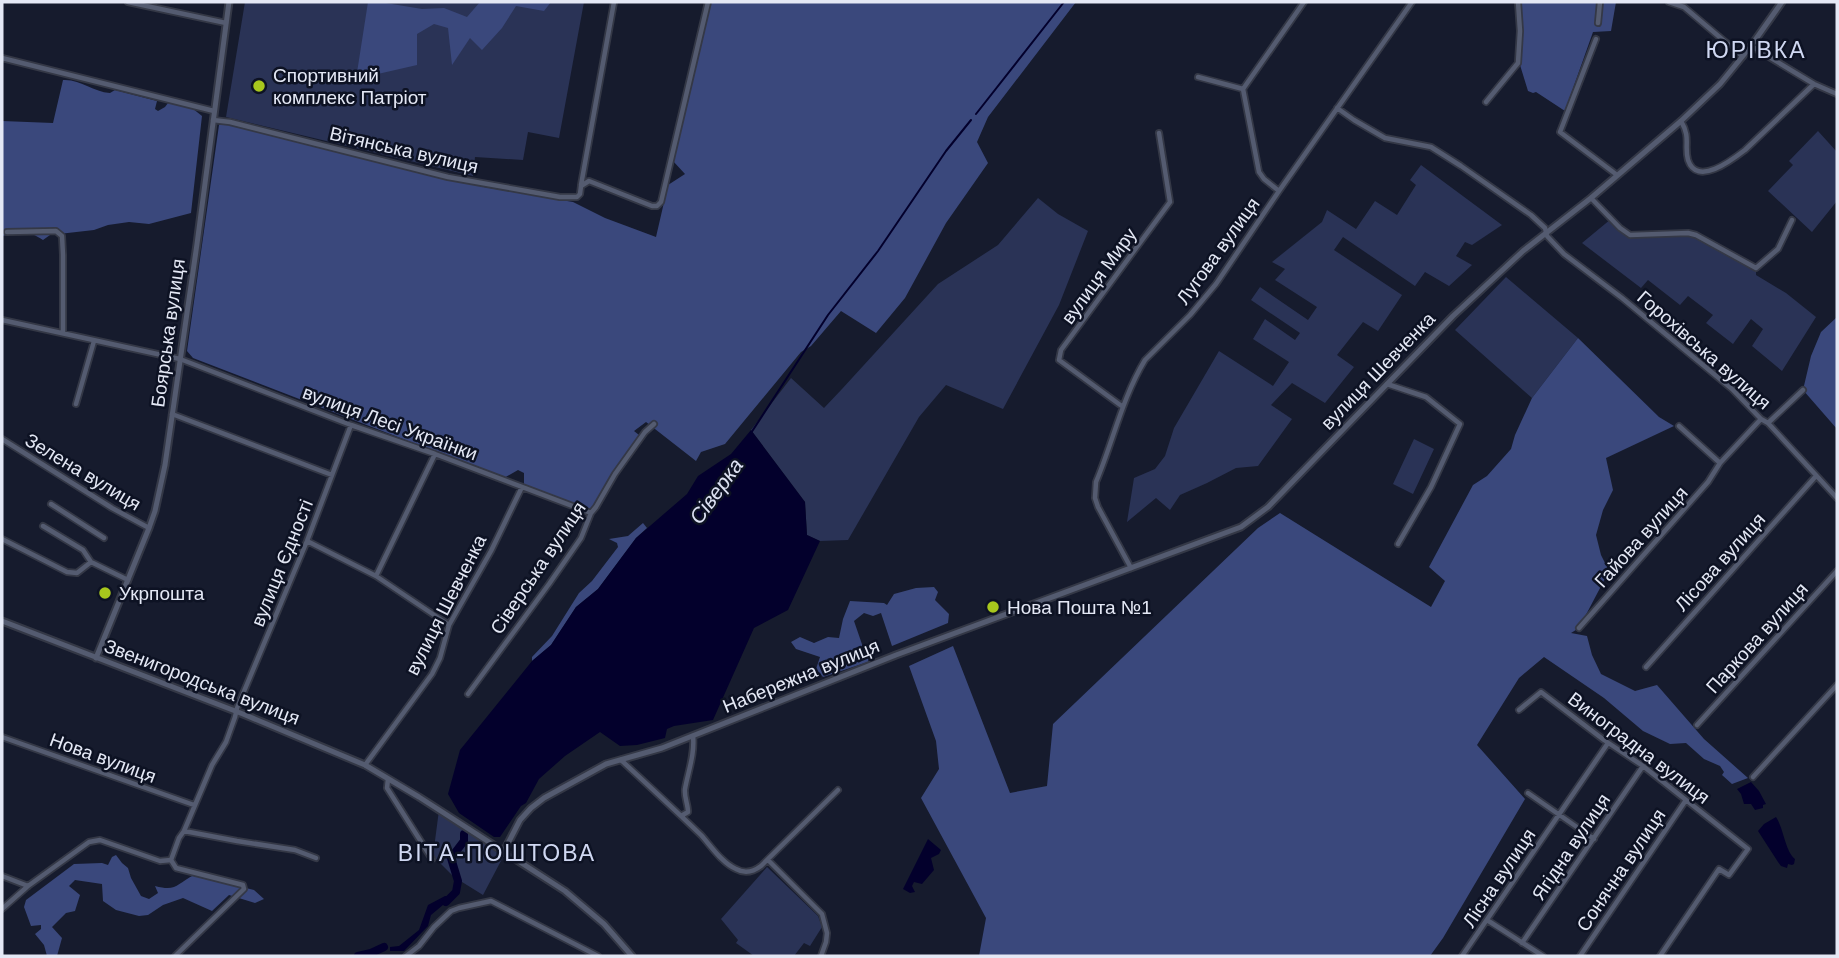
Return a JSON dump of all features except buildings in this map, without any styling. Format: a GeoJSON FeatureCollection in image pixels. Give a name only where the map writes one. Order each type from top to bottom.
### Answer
{"type":"FeatureCollection","features":[{"type":"Feature","properties":{"kind":"street"},"geometry":{"type":"LineString","coordinates":[[128,2],[226,23]]}},
{"type":"Feature","properties":{"kind":"street","name":"Боярська вулиця"},"geometry":{"type":"LineString","coordinates":[[96,658],[149,528],[160,489],[229,2]]}},
{"type":"Feature","properties":{"kind":"street"},"geometry":{"type":"LineString","coordinates":[[581,186],[614,2]]}},
{"type":"Feature","properties":{"kind":"street","name":"Вітянська вулиця"},"geometry":{"type":"LineString","coordinates":[[214,120],[448,177],[573,198],[580,194],[581,186],[589,181],[657,206],[661,202],[708,2]]}},
{"type":"Feature","properties":{"kind":"street"},"geometry":{"type":"LineString","coordinates":[[1279,191],[1259,172],[1243,89],[1304,2]]}},
{"type":"Feature","properties":{"kind":"street","name":"Лугова вулиця"},"geometry":{"type":"LineString","coordinates":[[1131,568],[1098,508],[1095,491],[1123,407],[1145,360],[1190,315],[1216,284],[1412,2]]}},
{"type":"Feature","properties":{"kind":"street"},"geometry":{"type":"LineString","coordinates":[[1486,102],[1518,64],[1518,2]]}},
{"type":"Feature","properties":{"kind":"street"},"geometry":{"type":"LineString","coordinates":[[1598,23],[1600,2]]}},
{"type":"Feature","properties":{"kind":"street"},"geometry":{"type":"LineString","coordinates":[[1669,2],[1686,4],[1742,56]]}},
{"type":"Feature","properties":{"kind":"street","name":"вулиця Шевченка"},"geometry":{"type":"LineString","coordinates":[[921,645],[1241,527],[1268,507],[1453,316],[1546,232],[1591,198],[1720,84],[1782,2]]}},
{"type":"Feature","properties":{"kind":"street"},"geometry":{"type":"LineString","coordinates":[[1596,38],[1560,132],[1617,175]]}},
{"type":"Feature","properties":{"kind":"street"},"geometry":{"type":"LineString","coordinates":[[1751,46],[1814,84],[1837,94]]}},
{"type":"Feature","properties":{"kind":"street"},"geometry":{"type":"LineString","coordinates":[[2,58],[214,111]]}},
{"type":"Feature","properties":{"kind":"street"},"geometry":{"type":"LineString","coordinates":[[1198,77],[1243,89]]}},
{"type":"Feature","properties":{"kind":"street"},"geometry":{"type":"LineString","coordinates":[[1681,121],[1687,131],[1688,159],[1698,172],[1704,173],[1745,150],[1814,84]]}},
{"type":"Feature","properties":{"kind":"street","name":"Горохівська вулиця"},"geometry":{"type":"LineString","coordinates":[[1338,108],[1385,138],[1430,147],[1531,215],[1545,228],[1547,236],[1564,254],[1732,389],[1768,423],[1837,498]]}},
{"type":"Feature","properties":{"kind":"street","name":"вулиця Миру"},"geometry":{"type":"LineString","coordinates":[[1123,407],[1059,360],[1061,350],[1170,202],[1159,133]]}},
{"type":"Feature","properties":{"kind":"street"},"geometry":{"type":"LineString","coordinates":[[1591,198],[1619,228],[1630,235],[1696,235],[1756,268],[1778,249],[1792,220]]}},
{"type":"Feature","properties":{"kind":"street"},"geometry":{"type":"LineString","coordinates":[[8,232],[56,230],[62,236],[63,333]]}},
{"type":"Feature","properties":{"kind":"street","name":"вулиця Лесі Українки"},"geometry":{"type":"LineString","coordinates":[[2,320],[180,359],[591,513]]}},
{"type":"Feature","properties":{"kind":"street"},"geometry":{"type":"LineString","coordinates":[[76,404],[94,341]]}},
{"type":"Feature","properties":{"kind":"street"},"geometry":{"type":"LineString","coordinates":[[1387,384],[1426,397],[1460,424],[1431,487],[1398,544]]}},
{"type":"Feature","properties":{"kind":"street"},"geometry":{"type":"LineString","coordinates":[[1768,423],[1803,390]]}},
{"type":"Feature","properties":{"kind":"street"},"geometry":{"type":"LineString","coordinates":[[172,414],[332,474]]}},
{"type":"Feature","properties":{"kind":"street","name":"Гайова вулиця"},"geometry":{"type":"LineString","coordinates":[[1579,628],[1761,419]]}},
{"type":"Feature","properties":{"kind":"street","name":"Сіверська вулиця"},"geometry":{"type":"LineString","coordinates":[[468,694],[557,572],[580,538],[591,513],[615,474],[645,432],[654,424]]}},
{"type":"Feature","properties":{"kind":"street","name":"вулиця Єдності"},"geometry":{"type":"LineString","coordinates":[[236,712],[307,541],[351,425]]}},
{"type":"Feature","properties":{"kind":"street"},"geometry":{"type":"LineString","coordinates":[[1679,426],[1720,463]]}},
{"type":"Feature","properties":{"kind":"street","name":"Зелена вулиця"},"geometry":{"type":"LineString","coordinates":[[2,439],[149,528]]}},
{"type":"Feature","properties":{"kind":"street"},"geometry":{"type":"LineString","coordinates":[[376,576],[435,454]]}},
{"type":"Feature","properties":{"kind":"street","name":"Лісова вулиця"},"geometry":{"type":"LineString","coordinates":[[1646,667],[1816,476]]}},
{"type":"Feature","properties":{"kind":"street","name":"вулиця Шевченка"},"geometry":{"type":"LineString","coordinates":[[365,765],[432,674],[440,658],[449,625],[491,551],[522,487]]}},
{"type":"Feature","properties":{"kind":"street"},"geometry":{"type":"LineString","coordinates":[[51,504],[104,538]]}},
{"type":"Feature","properties":{"kind":"street"},"geometry":{"type":"LineString","coordinates":[[43,526],[83,550],[91,562],[128,580]]}},
{"type":"Feature","properties":{"kind":"street"},"geometry":{"type":"LineString","coordinates":[[2,539],[67,572],[77,573],[91,562]]}},
{"type":"Feature","properties":{"kind":"street"},"geometry":{"type":"LineString","coordinates":[[307,541],[376,576],[449,625]]}},
{"type":"Feature","properties":{"kind":"street","name":"Паркова вулиця"},"geometry":{"type":"LineString","coordinates":[[1697,724],[1837,571]]}},
{"type":"Feature","properties":{"kind":"street","name":"Звенигородська вулиця"},"geometry":{"type":"LineString","coordinates":[[2,621],[365,765],[504,851],[579,902],[604,924],[632,956]]}},
{"type":"Feature","properties":{"kind":"street","name":"Набережна вулиця"},"geometry":{"type":"LineString","coordinates":[[504,851],[520,820],[538,802],[600,767],[694,736],[921,645]]}},
{"type":"Feature","properties":{"kind":"street"},"geometry":{"type":"LineString","coordinates":[[1753,777],[1837,685]]}},
{"type":"Feature","properties":{"kind":"street","name":"Виноградна вулиця"},"geometry":{"type":"LineString","coordinates":[[1519,709],[1541,692],[1643,766],[1748,849],[1729,875],[1719,870],[1660,956]]}},
{"type":"Feature","properties":{"kind":"street"},"geometry":{"type":"LineString","coordinates":[[171,860],[214,760],[226,742],[236,712]]}},
{"type":"Feature","properties":{"kind":"street"},"geometry":{"type":"LineString","coordinates":[[681,816],[688,812],[684,793],[694,736]]}},
{"type":"Feature","properties":{"kind":"street","name":"Нова вулиця"},"geometry":{"type":"LineString","coordinates":[[2,737],[194,805]]}},
{"type":"Feature","properties":{"kind":"street","name":"Лісна вулиця"},"geometry":{"type":"LineString","coordinates":[[1462,956],[1608,743]]}},
{"type":"Feature","properties":{"kind":"street"},"geometry":{"type":"LineString","coordinates":[[621,760],[727,864],[745,872],[753,871],[768,860],[838,790]]}},
{"type":"Feature","properties":{"kind":"street","name":"Ягідна вулиця"},"geometry":{"type":"LineString","coordinates":[[1522,943],[1643,766]]}},
{"type":"Feature","properties":{"kind":"street"},"geometry":{"type":"LineString","coordinates":[[388,778],[387,788],[432,859]]}},
{"type":"Feature","properties":{"kind":"street"},"geometry":{"type":"LineString","coordinates":[[1528,793],[1594,839]]}},
{"type":"Feature","properties":{"kind":"street","name":"Сонячна вулиця"},"geometry":{"type":"LineString","coordinates":[[1580,956],[1686,800]]}},
{"type":"Feature","properties":{"kind":"street"},"geometry":{"type":"LineString","coordinates":[[184,831],[295,850],[316,858]]}},
{"type":"Feature","properties":{"kind":"street"},"geometry":{"type":"LineString","coordinates":[[2,909],[29,886],[95,839],[160,861],[171,860]]}},
{"type":"Feature","properties":{"kind":"street"},"geometry":{"type":"LineString","coordinates":[[171,860],[176,868],[243,885],[244,889],[175,956]]}},
{"type":"Feature","properties":{"kind":"street"},"geometry":{"type":"LineString","coordinates":[[768,860],[822,914],[828,933],[821,956]]}},
{"type":"Feature","properties":{"kind":"street"},"geometry":{"type":"LineString","coordinates":[[2,876],[29,886]]}},
{"type":"Feature","properties":{"kind":"street"},"geometry":{"type":"LineString","coordinates":[[407,956],[451,912],[491,901],[598,956]]}},
{"type":"Feature","properties":{"kind":"street"},"geometry":{"type":"LineString","coordinates":[[1487,920],[1543,956]]}},
{"type":"Feature","properties":{"kind":"shaded area"},"geometry":{"type":"Polygon","coordinates":[[[245,2],[584,2],[559,138],[528,132],[523,160],[475,157],[473,176],[226,117],[245,2]]]}},
{"type":"Feature","properties":{"kind":"shaded area"},"geometry":{"type":"Polygon","coordinates":[[[368,2],[422,9],[444,8],[467,17],[480,2],[551,2],[544,11],[516,6],[502,28],[482,50],[470,38],[452,65],[448,28],[434,24],[417,34],[417,65],[356,79],[368,2]]]}},
{"type":"Feature","properties":{"kind":"shaded area"},"geometry":{"type":"Polygon","coordinates":[[[709,2],[1076,2],[988,117],[977,142],[988,163],[946,223],[905,298],[876,333],[841,311],[811,346],[801,352],[725,444],[701,452],[696,461],[646,422],[634,431],[639,435],[595,506],[585,511],[524,486],[524,473],[518,470],[504,478],[193,358],[187,351],[219,125],[229,121],[484,187],[573,202],[605,218],[656,237],[668,185],[685,174],[673,161],[709,2]]]}},
{"type":"Feature","properties":{"kind":"shaded area"},"geometry":{"type":"Polygon","coordinates":[[[1521,2],[1616,2],[1611,31],[1593,32],[1565,111],[1536,92],[1528,91],[1520,65],[1523,31],[1521,2]]]}},
{"type":"Feature","properties":{"kind":"shaded area"},"geometry":{"type":"Polygon","coordinates":[[[63,80],[76,81],[104,92],[115,90],[157,101],[155,109],[158,111],[168,103],[192,108],[202,116],[191,213],[149,224],[129,222],[94,230],[50,235],[43,240],[23,233],[2,236],[2,121],[53,123],[63,80]]]}},
{"type":"Feature","properties":{"kind":"shaded area"},"geometry":{"type":"Polygon","coordinates":[[[1818,131],[1837,152],[1837,201],[1812,232],[1768,191],[1793,165],[1789,161],[1818,131]]]}},
{"type":"Feature","properties":{"kind":"shaded area"},"geometry":{"type":"Polygon","coordinates":[[[1421,165],[1502,225],[1472,245],[1465,242],[1456,256],[1472,265],[1449,286],[1425,272],[1415,286],[1343,237],[1334,250],[1402,295],[1378,331],[1363,322],[1337,355],[1354,367],[1325,403],[1292,383],[1271,405],[1292,419],[1258,466],[1236,468],[1180,495],[1170,510],[1156,498],[1127,522],[1134,478],[1155,469],[1165,456],[1174,428],[1219,351],[1273,386],[1289,362],[1253,339],[1265,319],[1295,340],[1300,333],[1251,300],[1260,287],[1308,320],[1317,307],[1275,280],[1285,269],[1272,262],[1322,222],[1327,210],[1356,229],[1375,201],[1397,215],[1416,185],[1410,180],[1421,165]]]}},
{"type":"Feature","properties":{"kind":"shaded area"},"geometry":{"type":"Polygon","coordinates":[[[1038,198],[1058,214],[1088,231],[1059,305],[1003,409],[946,385],[919,417],[848,540],[820,541],[807,535],[805,502],[751,430],[791,378],[824,408],[938,284],[998,245],[1038,198]]]}},
{"type":"Feature","properties":{"kind":"shaded area"},"geometry":{"type":"Polygon","coordinates":[[[1611,219],[1630,235],[1696,235],[1756,268],[1756,275],[1786,293],[1816,317],[1782,371],[1752,346],[1763,329],[1751,319],[1733,344],[1706,323],[1713,315],[1688,296],[1680,305],[1648,280],[1641,288],[1582,243],[1611,219]]]}},
{"type":"Feature","properties":{"kind":"shaded area"},"geometry":{"type":"Polygon","coordinates":[[[1506,277],[1578,338],[1532,398],[1455,330],[1506,277]]]}},
{"type":"Feature","properties":{"kind":"shaded area"},"geometry":{"type":"Polygon","coordinates":[[[1837,317],[1837,429],[1803,390],[1811,356],[1821,332],[1837,317]]]}},
{"type":"Feature","properties":{"kind":"shaded area"},"geometry":{"type":"Polygon","coordinates":[[[1578,338],[1659,417],[1674,426],[1606,458],[1613,490],[1603,510],[1596,535],[1609,571],[1579,628],[1571,633],[1587,636],[1601,674],[1635,691],[1657,685],[1704,739],[1748,778],[1732,784],[1722,775],[1724,772],[1720,766],[1704,759],[1686,743],[1670,744],[1643,731],[1604,698],[1544,657],[1519,678],[1477,745],[1525,799],[1430,956],[979,956],[986,918],[921,798],[939,769],[936,741],[909,666],[953,646],[1010,793],[1047,786],[1053,724],[1258,528],[1280,513],[1431,607],[1445,581],[1429,567],[1473,485],[1487,476],[1511,449],[1532,398],[1578,338]]]}},
{"type":"Feature","properties":{"kind":"shaded area"},"geometry":{"type":"Polygon","coordinates":[[[1414,439],[1434,449],[1413,494],[1393,484],[1414,439]]]}},
{"type":"Feature","properties":{"kind":"shaded area"},"geometry":{"type":"Polygon","coordinates":[[[643,523],[647,528],[636,538],[598,589],[576,607],[551,645],[532,661],[532,657],[552,636],[579,593],[592,581],[618,547],[617,543],[609,539],[628,536],[643,523]]]}},
{"type":"Feature","properties":{"kind":"shaded area"},"geometry":{"type":"Polygon","coordinates":[[[934,587],[938,592],[935,600],[949,614],[948,623],[892,646],[881,613],[873,616],[864,613],[854,621],[865,653],[869,656],[868,662],[823,677],[816,669],[820,657],[796,649],[791,642],[800,637],[814,643],[828,637],[839,638],[850,601],[887,605],[894,594],[916,588],[934,587]]]}},
{"type":"Feature","properties":{"kind":"shaded area"},"geometry":{"type":"Polygon","coordinates":[[[439,810],[503,857],[483,895],[454,877],[433,856],[439,810]]]}},
{"type":"Feature","properties":{"kind":"shaded area"},"geometry":{"type":"Polygon","coordinates":[[[116,855],[128,868],[141,896],[149,899],[158,893],[155,886],[172,888],[194,875],[254,890],[264,899],[255,903],[229,895],[212,911],[183,898],[163,905],[148,915],[139,916],[116,910],[103,901],[102,884],[75,880],[69,886],[80,895],[75,911],[66,913],[52,927],[62,938],[57,956],[47,956],[44,945],[35,934],[41,929],[41,925],[31,926],[24,907],[26,900],[74,864],[108,865],[116,855]]]}},
{"type":"Feature","properties":{"kind":"shaded area"},"geometry":{"type":"Polygon","coordinates":[[[767,867],[818,916],[822,927],[810,946],[804,943],[794,956],[754,956],[736,943],[738,940],[721,919],[767,867]]]}},
{"type":"Feature","properties":{"kind":"water"},"geometry":{"type":"Polygon","coordinates":[[[751,430],[805,502],[807,535],[820,541],[788,610],[754,628],[713,720],[674,726],[667,729],[665,738],[637,745],[620,746],[600,732],[565,756],[539,779],[526,803],[521,806],[500,837],[494,837],[459,813],[448,794],[460,750],[532,661],[551,645],[576,607],[598,589],[636,538],[687,494],[698,476],[731,454],[751,430]]]}},
{"type":"Feature","properties":{"kind":"water"},"geometry":{"type":"Polygon","coordinates":[[[1751,782],[1766,804],[1763,808],[1755,810],[1751,804],[1744,804],[1737,789],[1751,782]]]}},
{"type":"Feature","properties":{"kind":"water"},"geometry":{"type":"Polygon","coordinates":[[[1776,817],[1789,851],[1795,859],[1794,864],[1788,864],[1787,868],[1781,866],[1758,831],[1776,817]]]}},
{"type":"Feature","properties":{"kind":"water"},"geometry":{"type":"Polygon","coordinates":[[[928,839],[941,850],[931,858],[934,870],[922,884],[914,882],[912,886],[915,892],[910,893],[903,889],[928,839]]]}},
{"type":"Feature","properties":{"kind":"water"},"geometry":{"type":"Polygon","coordinates":[[[445,896],[452,897],[453,900],[431,915],[428,926],[404,951],[390,951],[390,947],[399,946],[419,930],[428,905],[445,896]]]}},
{"type":"Feature","properties":{"kind":"waterway","name":"Сіверка"},"geometry":{"type":"LineString","coordinates":[[976,114],[1064,2]]}},
{"type":"Feature","properties":{"kind":"waterway","name":"Сіверка"},"geometry":{"type":"LineString","coordinates":[[751,433],[828,315],[878,251],[946,151],[971,120]]}},
{"type":"Feature","properties":{"kind":"waterway","name":"Сіверка"},"geometry":{"type":"LineString","coordinates":[[446,902],[456,892],[458,881],[451,858],[464,841],[464,834]]}},
{"type":"Feature","properties":{"kind":"waterway","name":"Сіверка"},"geometry":{"type":"LineString","coordinates":[[358,956],[384,947]]}},
{"type":"Feature","properties":{"kind":"place","name":"Спортивний комплекс Патріот"},"geometry":{"type":"Point","coordinates":[259,86]}},
{"type":"Feature","properties":{"kind":"place","name":"Укрпошта"},"geometry":{"type":"Point","coordinates":[105,593]}},
{"type":"Feature","properties":{"kind":"place","name":"Нова Пошта №1"},"geometry":{"type":"Point","coordinates":[993,607]}},
{"type":"Feature","properties":{"kind":"district","name":"ЮРІВКА"},"geometry":{"type":"Point","coordinates":[1756,50]}},
{"type":"Feature","properties":{"kind":"district","name":"ВІТА-ПОШТОВА"},"geometry":{"type":"Point","coordinates":[497,853]}}]}
